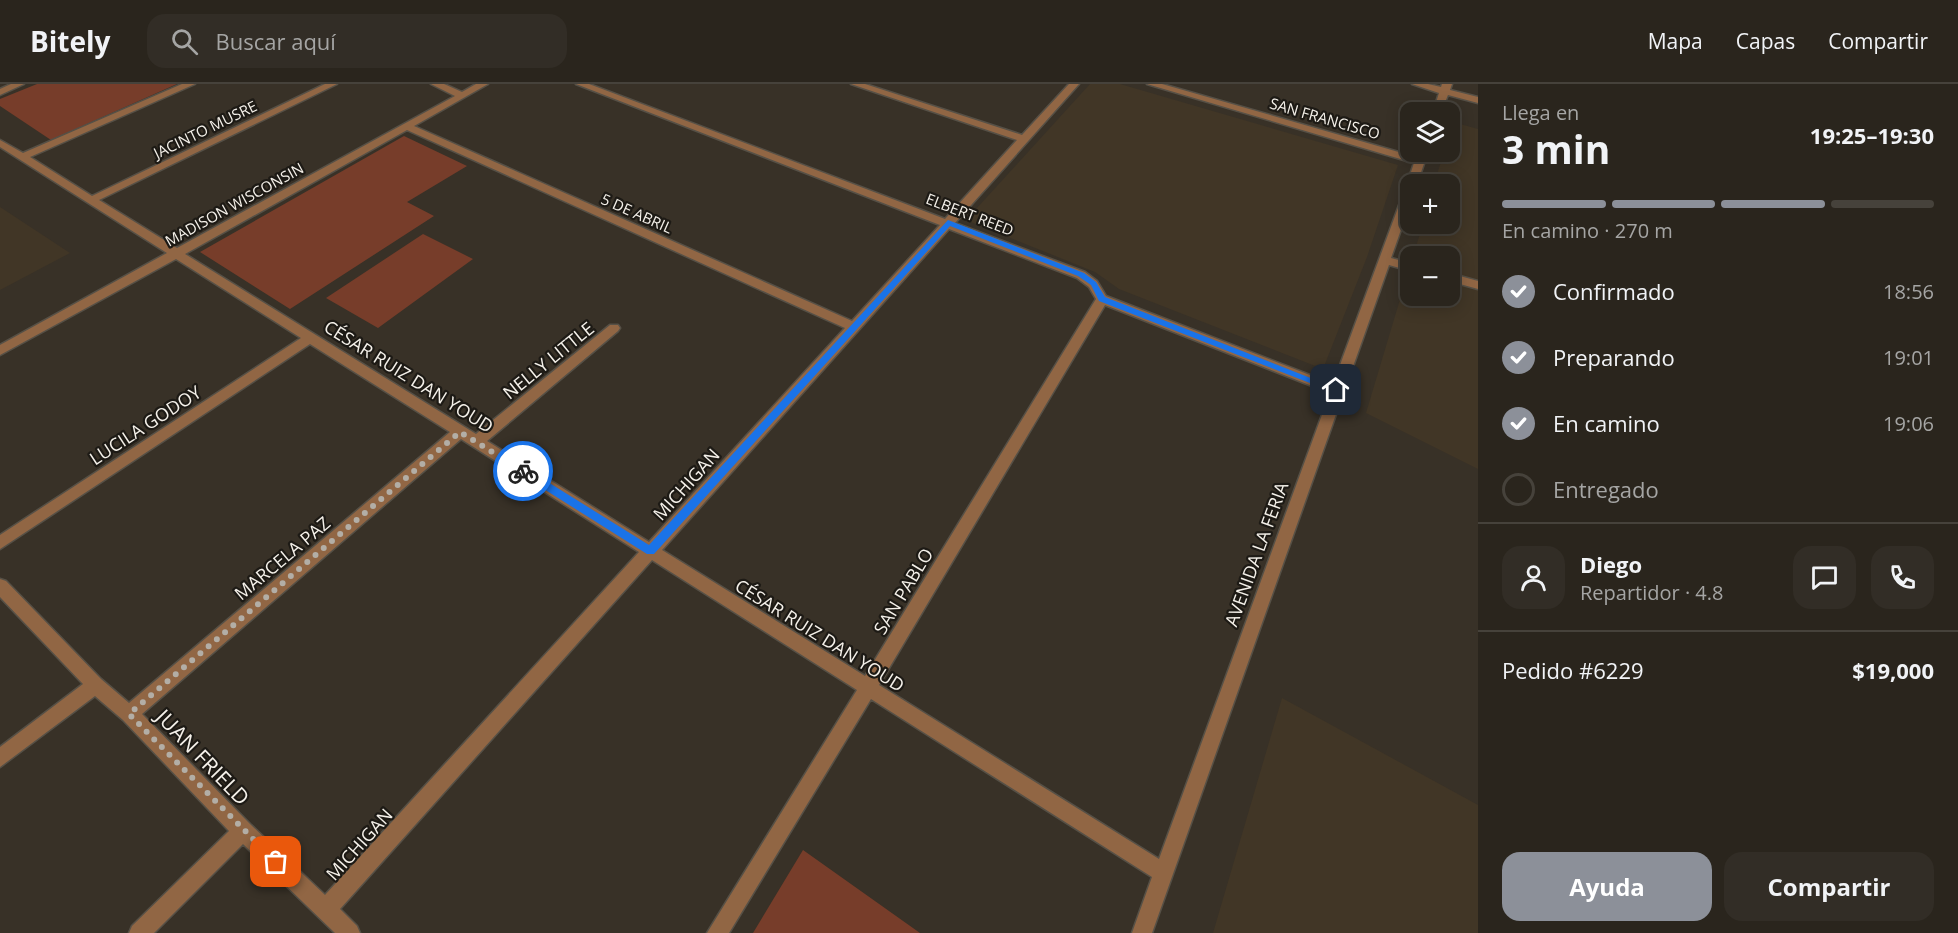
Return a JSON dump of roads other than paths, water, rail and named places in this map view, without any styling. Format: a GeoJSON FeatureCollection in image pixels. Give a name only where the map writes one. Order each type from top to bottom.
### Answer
{"type":"FeatureCollection","features":[{"type":"Feature","properties":{"kind":"street"},"geometry":{"type":"LineString","coordinates":[[0,92],[19,84]]}},
{"type":"Feature","properties":{"kind":"street"},"geometry":{"type":"LineString","coordinates":[[22,157],[190,84]]}},
{"type":"Feature","properties":{"kind":"street","name":"JACINTO MUSRE"},"geometry":{"type":"LineString","coordinates":[[91,200],[332,84]]}},
{"type":"Feature","properties":{"kind":"street"},"geometry":{"type":"LineString","coordinates":[[436,84],[463,96]]}},
{"type":"Feature","properties":{"kind":"street","name":"MADISON WISCONSIN"},"geometry":{"type":"LineString","coordinates":[[0,351],[483,84]]}},
{"type":"Feature","properties":{"kind":"street","name":"ELBERT REED"},"geometry":{"type":"LineString","coordinates":[[581,84],[1081,275],[1094,284],[1102,299],[1336,390]]}},
{"type":"Feature","properties":{"kind":"street"},"geometry":{"type":"LineString","coordinates":[[856,84],[1024,139]]}},
{"type":"Feature","properties":{"kind":"street","name":"MICHIGAN"},"geometry":{"type":"LineString","coordinates":[[326,909],[1074,84]]}},
{"type":"Feature","properties":{"kind":"street","name":"SAN FRANCISCO"},"geometry":{"type":"LineString","coordinates":[[1152,84],[1400,150]]}},
{"type":"Feature","properties":{"kind":"street"},"geometry":{"type":"LineString","coordinates":[[1417,84],[1446,88],[1478,100]]}},
{"type":"Feature","properties":{"kind":"street","name":"5 DE ABRIL"},"geometry":{"type":"LineString","coordinates":[[406,126],[855,327]]}},
{"type":"Feature","properties":{"kind":"street","name":"CÉSAR RUIZ DAN YOUD"},"geometry":{"type":"LineString","coordinates":[[0,143],[1162,872]]}},
{"type":"Feature","properties":{"kind":"street","name":"AVENIDA LA FERIA"},"geometry":{"type":"LineString","coordinates":[[1142,933],[1162,872],[1400,216]]}},
{"type":"Feature","properties":{"kind":"street"},"geometry":{"type":"LineString","coordinates":[[1384,260],[1400,264]]}},
{"type":"Feature","properties":{"kind":"street"},"geometry":{"type":"LineString","coordinates":[[1460,280],[1478,285]]}},
{"type":"Feature","properties":{"kind":"street","name":"SAN PABLO"},"geometry":{"type":"LineString","coordinates":[[717,933],[868,688],[1102,299]]}},
{"type":"Feature","properties":{"kind":"street","name":"NELLY LITTLE"},"geometry":{"type":"LineString","coordinates":[[476,441],[614,328]]}},
{"type":"Feature","properties":{"kind":"street","name":"LUCILA GODOY"},"geometry":{"type":"LineString","coordinates":[[0,543],[310,338]]}},
{"type":"Feature","properties":{"kind":"street","name":"MARCELA PAZ"},"geometry":{"type":"LineString","coordinates":[[129,714],[460,432]]}},
{"type":"Feature","properties":{"kind":"street","name":"JUAN FRIELD"},"geometry":{"type":"LineString","coordinates":[[0,587],[95,685],[129,714],[243,831],[350,933]]}},
{"type":"Feature","properties":{"kind":"street"},"geometry":{"type":"LineString","coordinates":[[0,758],[95,685]]}},
{"type":"Feature","properties":{"kind":"street"},"geometry":{"type":"LineString","coordinates":[[139,933],[243,831]]}}]}
